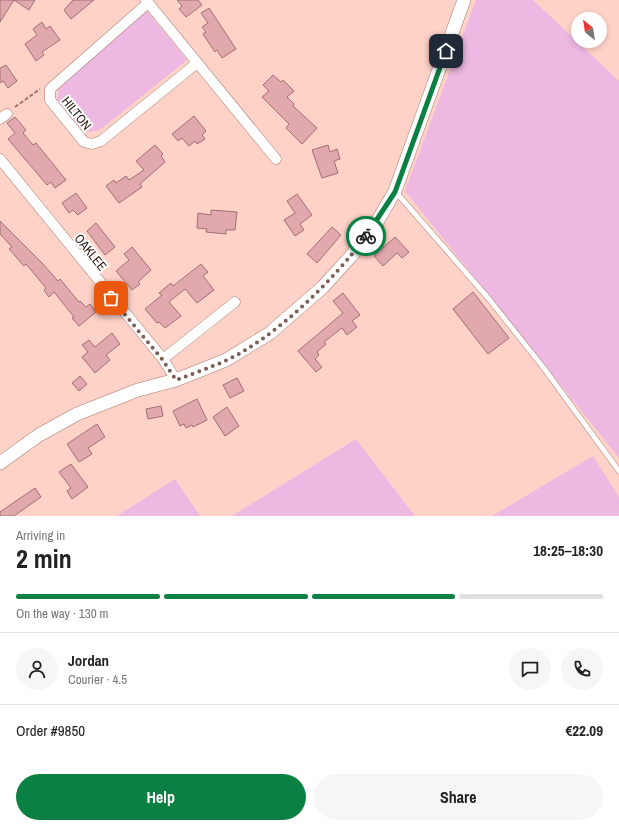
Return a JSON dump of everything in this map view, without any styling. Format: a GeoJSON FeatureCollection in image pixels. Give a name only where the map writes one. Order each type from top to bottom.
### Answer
{"type":"FeatureCollection","features":[{"type":"Feature","properties":{"kind":"street"},"geometry":{"type":"LineString","coordinates":[[0,463],[40,435],[77,414],[138,390],[176,380],[226,360],[270,333],[323,287],[351,256],[377,222],[395,192],[464,0]]}},
{"type":"Feature","properties":{"kind":"street","name":"HILTON"},"geometry":{"type":"LineString","coordinates":[[197,62],[101,141],[92,144],[84,142],[50,100],[50,89],[53,85],[147,1],[197,62],[276,159]]}},
{"type":"Feature","properties":{"kind":"street","name":"OAKLEE"},"geometry":{"type":"LineString","coordinates":[[0,159],[162,359],[176,380]]}},
{"type":"Feature","properties":{"kind":"street"},"geometry":{"type":"LineString","coordinates":[[162,359],[235,302]]}},
{"type":"Feature","properties":{"kind":"lane"},"geometry":{"type":"LineString","coordinates":[[395,192],[489,299],[543,367],[619,471]]}},
{"type":"Feature","properties":{"kind":"path"},"geometry":{"type":"LineString","coordinates":[[3,117],[36,90],[53,85]]}},
{"type":"Feature","properties":{"kind":"shaded area"},"geometry":{"type":"Polygon","coordinates":[[[476,0],[533,0],[571,36],[571,48],[584,48],[619,81],[619,458],[405,191],[476,0]]]}},
{"type":"Feature","properties":{"kind":"shaded area"},"geometry":{"type":"Polygon","coordinates":[[[147,11],[187,60],[101,129],[91,132],[80,129],[69,119],[57,100],[59,87],[147,11]]]}},
{"type":"Feature","properties":{"kind":"shaded area"},"geometry":{"type":"Polygon","coordinates":[[[356,439],[415,516],[232,516],[356,439]]]}},
{"type":"Feature","properties":{"kind":"shaded area"},"geometry":{"type":"Polygon","coordinates":[[[593,456],[619,497],[619,516],[492,516],[593,456]]]}},
{"type":"Feature","properties":{"kind":"shaded area"},"geometry":{"type":"Polygon","coordinates":[[[175,479],[200,516],[117,516],[175,479]]]}},
{"type":"Feature","properties":{"kind":"building"},"geometry":{"type":"Polygon","coordinates":[[[0,0],[14,0],[0,22],[0,0]]]}},
{"type":"Feature","properties":{"kind":"building"},"geometry":{"type":"Polygon","coordinates":[[[14,0],[35,0],[29,10],[14,0]]]}},
{"type":"Feature","properties":{"kind":"building"},"geometry":{"type":"Polygon","coordinates":[[[73,0],[94,0],[71,19],[64,10],[73,0]]]}},
{"type":"Feature","properties":{"kind":"building"},"geometry":{"type":"Polygon","coordinates":[[[177,0],[198,0],[202,5],[186,17],[179,9],[182,6],[177,0]]]}},
{"type":"Feature","properties":{"kind":"building"},"geometry":{"type":"Polygon","coordinates":[[[209,8],[236,49],[222,58],[217,50],[215,52],[203,34],[206,32],[202,27],[208,23],[201,13],[209,8]]]}},
{"type":"Feature","properties":{"kind":"building"},"geometry":{"type":"Polygon","coordinates":[[[42,22],[46,29],[50,26],[60,40],[42,52],[44,55],[36,61],[25,44],[37,35],[33,29],[42,22]]]}},
{"type":"Feature","properties":{"kind":"building"},"geometry":{"type":"Polygon","coordinates":[[[6,65],[17,81],[8,88],[3,81],[0,83],[0,68],[6,65]]]}},
{"type":"Feature","properties":{"kind":"building"},"geometry":{"type":"Polygon","coordinates":[[[273,75],[281,82],[283,80],[294,91],[287,97],[294,104],[293,106],[317,128],[302,144],[286,128],[289,124],[262,97],[269,91],[263,85],[273,75]]]}},
{"type":"Feature","properties":{"kind":"building"},"geometry":{"type":"Polygon","coordinates":[[[194,116],[206,131],[202,135],[205,139],[197,144],[195,141],[189,146],[182,138],[178,141],[172,134],[194,116]]]}},
{"type":"Feature","properties":{"kind":"building"},"geometry":{"type":"Polygon","coordinates":[[[15,117],[26,130],[23,133],[33,145],[36,143],[66,180],[55,188],[51,182],[47,185],[8,139],[15,133],[7,123],[15,117]]]}},
{"type":"Feature","properties":{"kind":"building"},"geometry":{"type":"Polygon","coordinates":[[[155,145],[163,154],[161,156],[165,162],[140,184],[142,187],[119,203],[106,186],[114,180],[116,183],[126,176],[129,180],[144,170],[136,161],[155,145]]]}},
{"type":"Feature","properties":{"kind":"building"},"geometry":{"type":"Polygon","coordinates":[[[328,145],[330,152],[337,149],[340,159],[334,161],[338,173],[322,178],[312,150],[328,145]]]}},
{"type":"Feature","properties":{"kind":"building"},"geometry":{"type":"Polygon","coordinates":[[[76,193],[87,208],[78,215],[73,210],[69,213],[62,203],[76,193]]]}},
{"type":"Feature","properties":{"kind":"building"},"geometry":{"type":"Polygon","coordinates":[[[297,194],[312,215],[300,224],[304,230],[295,236],[284,220],[295,213],[287,201],[297,194]]]}},
{"type":"Feature","properties":{"kind":"building"},"geometry":{"type":"Polygon","coordinates":[[[211,210],[237,212],[235,230],[226,230],[226,234],[206,232],[207,229],[197,228],[198,213],[211,215],[211,210]]]}},
{"type":"Feature","properties":{"kind":"building"},"geometry":{"type":"Polygon","coordinates":[[[0,221],[58,281],[60,279],[79,302],[80,301],[86,307],[90,304],[96,312],[79,326],[72,318],[74,317],[54,292],[49,297],[44,290],[46,288],[26,264],[24,266],[9,249],[12,247],[0,234],[0,221]]]}},
{"type":"Feature","properties":{"kind":"building"},"geometry":{"type":"Polygon","coordinates":[[[96,223],[115,247],[105,255],[87,231],[96,223]]]}},
{"type":"Feature","properties":{"kind":"building"},"geometry":{"type":"Polygon","coordinates":[[[332,227],[341,235],[317,263],[307,254],[332,227]]]}},
{"type":"Feature","properties":{"kind":"building"},"geometry":{"type":"Polygon","coordinates":[[[395,237],[409,252],[402,258],[397,253],[383,266],[374,256],[395,237]]]}},
{"type":"Feature","properties":{"kind":"building"},"geometry":{"type":"Polygon","coordinates":[[[132,247],[151,270],[138,282],[140,284],[132,290],[116,271],[129,260],[124,254],[132,247]]]}},
{"type":"Feature","properties":{"kind":"building"},"geometry":{"type":"Polygon","coordinates":[[[201,264],[208,272],[203,276],[214,290],[197,303],[185,289],[169,302],[181,316],[165,328],[159,322],[157,323],[145,309],[162,295],[159,293],[171,283],[173,286],[201,264]]]}},
{"type":"Feature","properties":{"kind":"building"},"geometry":{"type":"Polygon","coordinates":[[[473,292],[509,338],[488,354],[453,309],[473,292]]]}},
{"type":"Feature","properties":{"kind":"building"},"geometry":{"type":"Polygon","coordinates":[[[343,293],[360,315],[352,321],[357,327],[347,335],[342,328],[324,342],[326,344],[317,352],[319,355],[315,359],[322,367],[316,372],[298,351],[343,313],[333,301],[343,293]]]}},
{"type":"Feature","properties":{"kind":"building"},"geometry":{"type":"Polygon","coordinates":[[[112,333],[120,344],[106,355],[110,360],[95,373],[82,357],[88,352],[82,345],[89,340],[95,347],[112,333]]]}},
{"type":"Feature","properties":{"kind":"building"},"geometry":{"type":"Polygon","coordinates":[[[80,376],[87,384],[79,391],[72,383],[80,376]]]}},
{"type":"Feature","properties":{"kind":"building"},"geometry":{"type":"Polygon","coordinates":[[[237,378],[244,391],[230,398],[223,385],[237,378]]]}},
{"type":"Feature","properties":{"kind":"building"},"geometry":{"type":"Polygon","coordinates":[[[197,399],[207,420],[193,427],[192,425],[186,428],[184,424],[180,426],[173,411],[197,399]]]}},
{"type":"Feature","properties":{"kind":"building"},"geometry":{"type":"Polygon","coordinates":[[[161,406],[163,416],[148,419],[146,409],[161,406]]]}},
{"type":"Feature","properties":{"kind":"building"},"geometry":{"type":"Polygon","coordinates":[[[227,407],[239,426],[225,436],[213,417],[227,407]]]}},
{"type":"Feature","properties":{"kind":"building"},"geometry":{"type":"Polygon","coordinates":[[[97,424],[105,437],[88,448],[92,454],[79,462],[67,444],[97,424]]]}},
{"type":"Feature","properties":{"kind":"building"},"geometry":{"type":"Polygon","coordinates":[[[71,464],[88,487],[72,499],[67,491],[71,488],[59,472],[71,464]]]}},
{"type":"Feature","properties":{"kind":"building"},"geometry":{"type":"Polygon","coordinates":[[[35,488],[41,497],[14,516],[0,516],[0,512],[35,488]]]}},
{"type":"Feature","properties":{"kind":"way so far"},"geometry":{"type":"LineString","coordinates":[[111,298],[162,359],[176,380],[226,360],[270,333],[323,287],[351,256],[366,236]]}},
{"type":"Feature","properties":{"kind":"route"},"geometry":{"type":"LineString","coordinates":[[366,236],[377,222],[395,192],[421,125],[446,51]]}}]}
